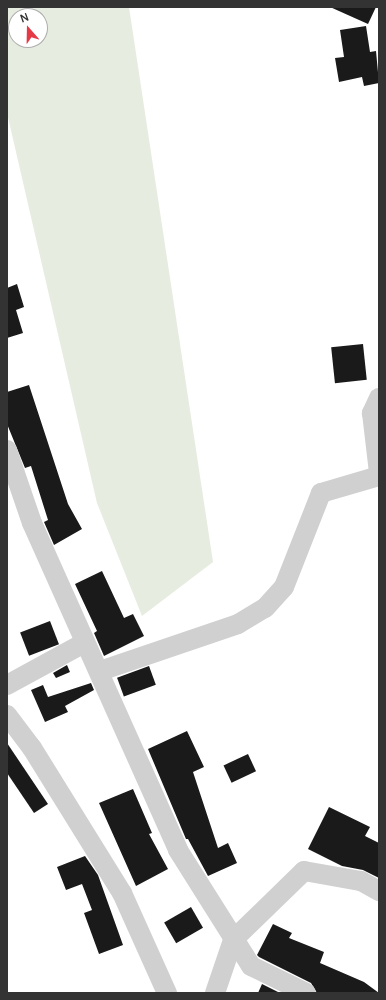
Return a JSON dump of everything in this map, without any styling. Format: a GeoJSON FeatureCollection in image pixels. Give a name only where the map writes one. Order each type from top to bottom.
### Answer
{"type":"FeatureCollection","features":[{"type":"Feature","properties":{"kind":"street"},"geometry":{"type":"LineString","coordinates":[[379,398],[372,413],[379,473]]}},
{"type":"Feature","properties":{"kind":"street"},"geometry":{"type":"LineString","coordinates":[[7,450],[32,523],[84,643],[100,671],[178,850],[233,940],[251,966],[306,993]]}},
{"type":"Feature","properties":{"kind":"street"},"geometry":{"type":"LineString","coordinates":[[100,671],[238,624],[265,608],[284,587],[321,493],[379,476]]}},
{"type":"Feature","properties":{"kind":"street"},"geometry":{"type":"LineString","coordinates":[[7,685],[84,643]]}},
{"type":"Feature","properties":{"kind":"street"},"geometry":{"type":"LineString","coordinates":[[7,715],[32,748],[122,893],[167,993]]}},
{"type":"Feature","properties":{"kind":"street"},"geometry":{"type":"LineString","coordinates":[[215,993],[233,940],[304,871],[361,881],[379,892]]}},
{"type":"Feature","properties":{"kind":"shaded area"},"geometry":{"type":"Polygon","coordinates":[[[7,7],[129,7],[213,562],[142,616],[97,503],[7,113],[7,7]]]}},
{"type":"Feature","properties":{"kind":"building"},"geometry":{"type":"Polygon","coordinates":[[[330,7],[376,7],[368,24],[330,7]]]}},
{"type":"Feature","properties":{"kind":"building"},"geometry":{"type":"Polygon","coordinates":[[[366,26],[370,52],[376,51],[379,83],[364,86],[362,77],[339,82],[335,58],[344,57],[340,30],[366,26]]]}},
{"type":"Feature","properties":{"kind":"building"},"geometry":{"type":"Polygon","coordinates":[[[17,284],[24,307],[16,310],[23,333],[7,338],[7,288],[17,284]]]}},
{"type":"Feature","properties":{"kind":"building"},"geometry":{"type":"Polygon","coordinates":[[[363,344],[367,380],[335,383],[331,347],[363,344]]]}},
{"type":"Feature","properties":{"kind":"building"},"geometry":{"type":"Polygon","coordinates":[[[29,385],[68,504],[82,529],[54,545],[44,522],[48,520],[31,466],[25,468],[7,424],[7,392],[29,385]]]}},
{"type":"Feature","properties":{"kind":"building"},"geometry":{"type":"Polygon","coordinates":[[[102,571],[124,618],[133,614],[144,636],[104,656],[94,633],[97,631],[75,584],[102,571]]]}},
{"type":"Feature","properties":{"kind":"building"},"geometry":{"type":"Polygon","coordinates":[[[50,621],[59,644],[29,656],[20,632],[50,621]]]}},
{"type":"Feature","properties":{"kind":"building"},"geometry":{"type":"Polygon","coordinates":[[[67,665],[70,672],[56,678],[53,673],[67,665]]]}},
{"type":"Feature","properties":{"kind":"building"},"geometry":{"type":"Polygon","coordinates":[[[149,666],[156,685],[124,696],[117,678],[149,666]]]}},
{"type":"Feature","properties":{"kind":"building"},"geometry":{"type":"Polygon","coordinates":[[[91,683],[94,690],[65,706],[68,712],[45,722],[31,690],[43,685],[48,697],[91,683]]]}},
{"type":"Feature","properties":{"kind":"building"},"geometry":{"type":"Polygon","coordinates":[[[187,731],[204,767],[193,772],[218,848],[228,843],[237,863],[208,876],[188,839],[186,839],[148,749],[187,731]]]}},
{"type":"Feature","properties":{"kind":"building"},"geometry":{"type":"Polygon","coordinates":[[[7,743],[48,804],[34,813],[7,773],[7,743]]]}},
{"type":"Feature","properties":{"kind":"building"},"geometry":{"type":"Polygon","coordinates":[[[248,754],[256,771],[232,783],[224,765],[248,754]]]}},
{"type":"Feature","properties":{"kind":"building"},"geometry":{"type":"Polygon","coordinates":[[[133,789],[152,833],[149,834],[168,869],[136,886],[99,803],[133,789]]]}},
{"type":"Feature","properties":{"kind":"building"},"geometry":{"type":"Polygon","coordinates":[[[329,807],[370,827],[365,836],[379,843],[379,878],[363,870],[342,866],[308,849],[329,807]]]}},
{"type":"Feature","properties":{"kind":"building"},"geometry":{"type":"Polygon","coordinates":[[[85,856],[98,875],[123,945],[99,954],[84,913],[92,910],[82,884],[66,890],[57,867],[85,856]]]}},
{"type":"Feature","properties":{"kind":"building"},"geometry":{"type":"Polygon","coordinates":[[[191,907],[203,928],[176,943],[164,922],[191,907]]]}},
{"type":"Feature","properties":{"kind":"building"},"geometry":{"type":"Polygon","coordinates":[[[273,924],[292,933],[289,938],[324,952],[320,963],[364,982],[379,993],[317,993],[311,983],[259,957],[257,955],[273,924]]]}},
{"type":"Feature","properties":{"kind":"building"},"geometry":{"type":"Polygon","coordinates":[[[262,984],[280,993],[258,993],[262,984]]]}}]}
